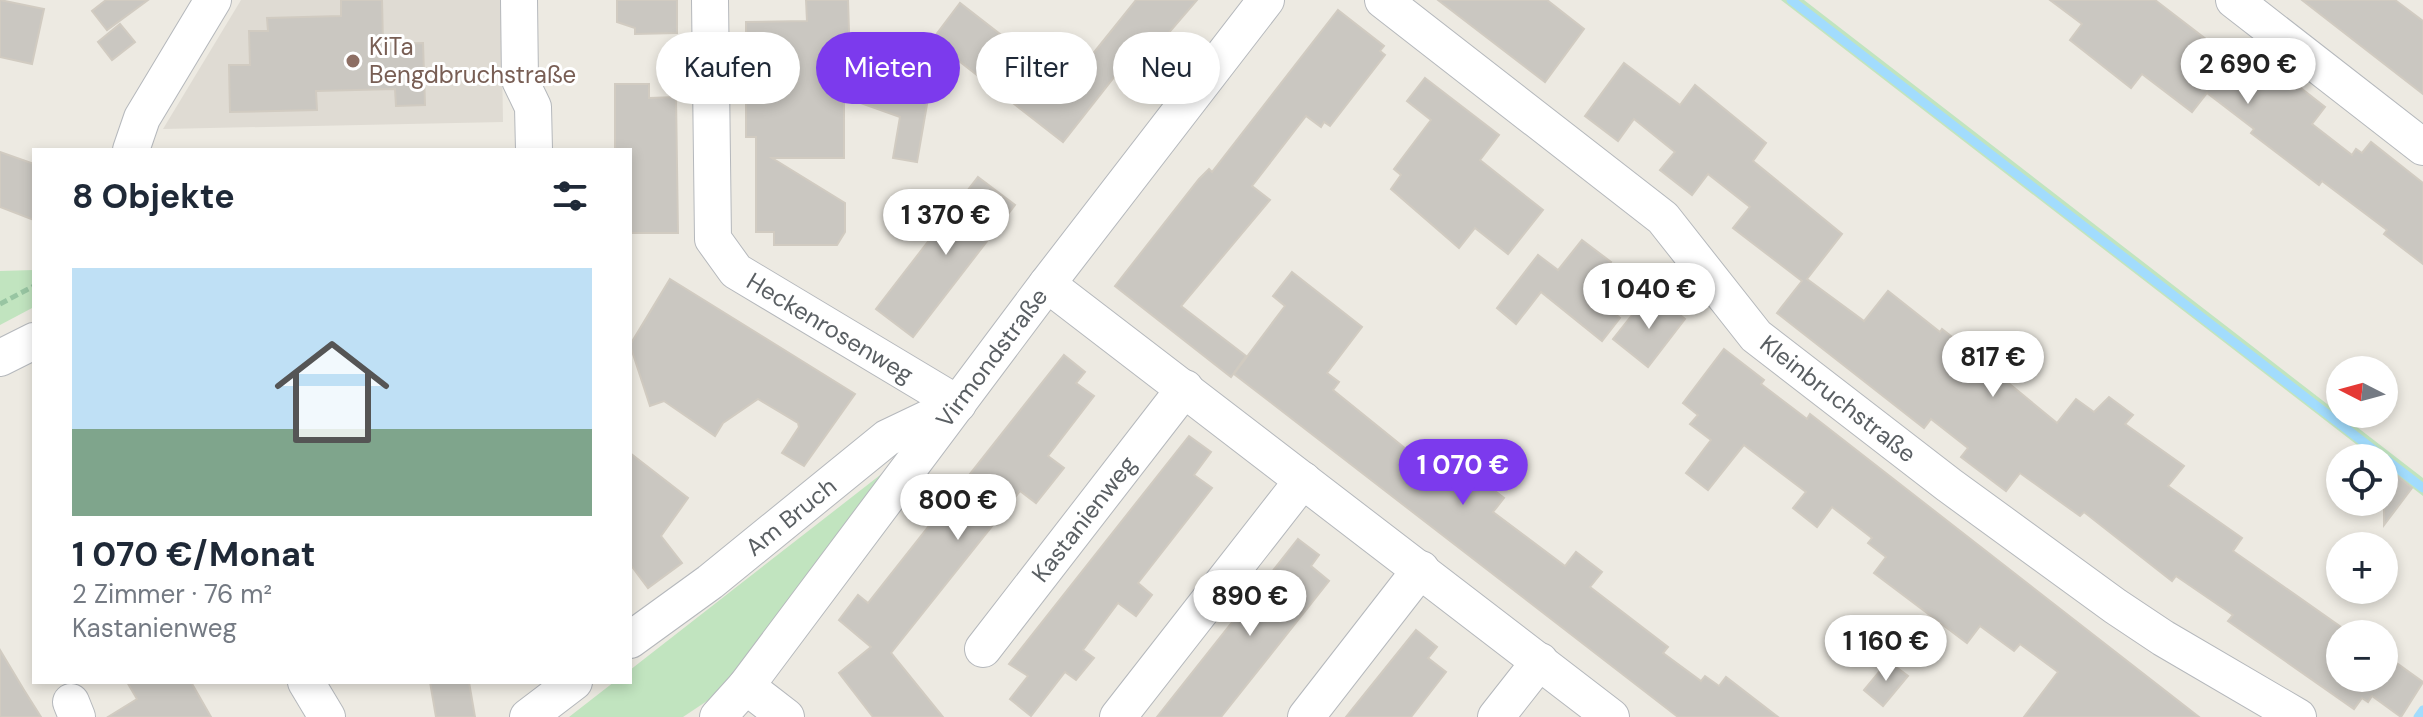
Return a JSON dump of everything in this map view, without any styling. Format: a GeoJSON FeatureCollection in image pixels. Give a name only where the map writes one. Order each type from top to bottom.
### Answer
{"type":"FeatureCollection","features":[{"type":"Feature","properties":{"kind":"street"},"geometry":{"type":"LineString","coordinates":[[132,148],[142,118],[213,0]]}},
{"type":"Feature","properties":{"kind":"street"},"geometry":{"type":"LineString","coordinates":[[519,0],[520,80],[533,107],[534,148]]}},
{"type":"Feature","properties":{"kind":"street","name":"Heckenrosenweg"},"geometry":{"type":"LineString","coordinates":[[710,0],[713,239],[736,271],[958,404]]}},
{"type":"Feature","properties":{"kind":"street","name":"Virmondstraße"},"geometry":{"type":"LineString","coordinates":[[718,717],[746,686],[1047,284],[1266,0]]}},
{"type":"Feature","properties":{"kind":"street","name":"Kleinbruchstraße"},"geometry":{"type":"LineString","coordinates":[[1383,0],[1663,218],[1756,336],[2115,606],[2163,638],[2298,717]]}},
{"type":"Feature","properties":{"kind":"street"},"geometry":{"type":"LineString","coordinates":[[2234,0],[2423,147]]}},
{"type":"Feature","properties":{"kind":"street"},"geometry":{"type":"LineString","coordinates":[[1047,284],[1611,717]]}},
{"type":"Feature","properties":{"kind":"street"},"geometry":{"type":"LineString","coordinates":[[0,358],[32,342]]}},
{"type":"Feature","properties":{"kind":"street","name":"Kastanienweg"},"geometry":{"type":"LineString","coordinates":[[983,649],[1185,388]]}},
{"type":"Feature","properties":{"kind":"street","name":"Am Bruch"},"geometry":{"type":"LineString","coordinates":[[632,639],[710,582],[887,438],[958,404]]}},
{"type":"Feature","properties":{"kind":"street"},"geometry":{"type":"LineString","coordinates":[[1118,717],[1303,480]]}},
{"type":"Feature","properties":{"kind":"street"},"geometry":{"type":"LineString","coordinates":[[1306,717],[1421,569]]}},
{"type":"Feature","properties":{"kind":"street"},"geometry":{"type":"LineString","coordinates":[[1496,717],[1540,661]]}},
{"type":"Feature","properties":{"kind":"street"},"geometry":{"type":"LineString","coordinates":[[307,684],[327,717]]}},
{"type":"Feature","properties":{"kind":"street"},"geometry":{"type":"LineString","coordinates":[[528,717],[571,684]]}},
{"type":"Feature","properties":{"kind":"street"},"geometry":{"type":"LineString","coordinates":[[746,686],[786,717]]}},
{"type":"Feature","properties":{"kind":"path"},"geometry":{"type":"LineString","coordinates":[[0,304],[32,287]]}},
{"type":"Feature","properties":{"kind":"shaded area","name":"KiTa Bengdbruchstraße"},"geometry":{"type":"Polygon","coordinates":[[[241,0],[501,0],[503,122],[163,129],[241,0]]]}},
{"type":"Feature","properties":{"kind":"green space"},"geometry":{"type":"Polygon","coordinates":[[[1781,0],[1804,0],[2326,403],[2326,421],[1781,0]]]}},
{"type":"Feature","properties":{"kind":"green space"},"geometry":{"type":"Polygon","coordinates":[[[32,270],[32,308],[0,325],[0,271],[32,270]]]}},
{"type":"Feature","properties":{"kind":"green space"},"geometry":{"type":"Polygon","coordinates":[[[2335,428],[2358,428],[2379,444],[2356,444],[2335,428]]]}},
{"type":"Feature","properties":{"kind":"green space"},"geometry":{"type":"Polygon","coordinates":[[[2398,459],[2423,478],[2423,496],[2398,477],[2398,459]]]}},
{"type":"Feature","properties":{"kind":"green space"},"geometry":{"type":"Polygon","coordinates":[[[893,465],[716,695],[683,717],[569,717],[611,684],[632,684],[632,668],[893,465]]]}},
{"type":"Feature","properties":{"kind":"building"},"geometry":{"type":"Polygon","coordinates":[[[0,0],[44,9],[32,64],[0,57],[0,0]]]}},
{"type":"Feature","properties":{"kind":"building"},"geometry":{"type":"Polygon","coordinates":[[[106,0],[148,0],[107,30],[92,11],[106,0]]]}},
{"type":"Feature","properties":{"kind":"building"},"geometry":{"type":"Polygon","coordinates":[[[341,0],[382,0],[383,44],[423,43],[425,105],[396,106],[395,89],[316,91],[317,110],[230,112],[229,65],[250,65],[249,31],[268,31],[267,18],[341,16],[341,0]]]}},
{"type":"Feature","properties":{"kind":"building"},"geometry":{"type":"Polygon","coordinates":[[[617,0],[677,0],[677,32],[635,34],[635,28],[617,22],[617,0]]]}},
{"type":"Feature","properties":{"kind":"building"},"geometry":{"type":"Polygon","coordinates":[[[806,0],[848,0],[849,32],[816,32],[816,104],[844,104],[844,158],[772,158],[845,203],[845,232],[837,245],[774,245],[774,232],[756,232],[756,137],[746,137],[746,104],[800,104],[800,32],[746,32],[746,22],[807,21],[806,0]]]}},
{"type":"Feature","properties":{"kind":"building"},"geometry":{"type":"Polygon","coordinates":[[[1136,0],[1197,0],[1169,32],[1113,32],[1113,79],[1097,99],[1097,49],[1136,0]]]}},
{"type":"Feature","properties":{"kind":"building"},"geometry":{"type":"Polygon","coordinates":[[[1438,0],[1547,0],[1584,29],[1545,82],[1438,0]]]}},
{"type":"Feature","properties":{"kind":"building"},"geometry":{"type":"Polygon","coordinates":[[[2050,0],[2155,0],[2232,59],[2235,55],[2266,79],[2275,68],[2325,107],[2312,124],[2352,155],[2356,149],[2362,153],[2371,142],[2423,183],[2423,264],[2384,234],[2387,230],[2322,181],[2319,185],[2251,133],[2254,129],[2207,93],[2192,112],[2142,74],[2131,88],[2070,40],[2082,24],[2050,0]]]}},
{"type":"Feature","properties":{"kind":"building"},"geometry":{"type":"Polygon","coordinates":[[[2302,0],[2395,0],[2423,21],[2423,94],[2302,0]]]}},
{"type":"Feature","properties":{"kind":"building"},"geometry":{"type":"Polygon","coordinates":[[[960,3],[997,32],[976,32],[976,74],[960,62],[960,32],[938,32],[960,3]]]}},
{"type":"Feature","properties":{"kind":"building"},"geometry":{"type":"Polygon","coordinates":[[[1338,10],[1384,46],[1380,51],[1385,55],[1330,126],[1324,122],[1321,127],[1306,116],[1252,186],[1270,200],[1181,306],[1246,356],[1231,377],[1115,286],[1199,179],[1209,169],[1212,172],[1338,10]]]}},
{"type":"Feature","properties":{"kind":"building"},"geometry":{"type":"Polygon","coordinates":[[[120,24],[135,42],[112,60],[98,42],[120,24]]]}},
{"type":"Feature","properties":{"kind":"building"},"geometry":{"type":"Polygon","coordinates":[[[1624,63],[1680,105],[1695,85],[1766,143],[1753,161],[1842,234],[1807,279],[1864,321],[1888,291],[1940,332],[1942,329],[2057,423],[2076,399],[2094,412],[2109,397],[2133,415],[2125,424],[2184,466],[2168,486],[2242,538],[2233,551],[2331,620],[2326,620],[2326,689],[2228,621],[2233,615],[2176,576],[2172,581],[2084,512],[2080,516],[2020,473],[2006,491],[1961,457],[1968,448],[1931,419],[1924,428],[1777,313],[1802,281],[1733,228],[1750,207],[1708,174],[1692,195],[1660,170],[1675,152],[1634,119],[1618,141],[1585,116],[1624,63]]]}},
{"type":"Feature","properties":{"kind":"building"},"geometry":{"type":"Polygon","coordinates":[[[1425,78],[1499,135],[1480,160],[1543,210],[1508,254],[1475,228],[1459,248],[1391,189],[1401,175],[1394,169],[1431,120],[1407,101],[1425,78]]]}},
{"type":"Feature","properties":{"kind":"building"},"geometry":{"type":"Polygon","coordinates":[[[615,84],[649,84],[649,98],[656,98],[656,104],[676,104],[678,233],[632,233],[632,148],[615,148],[615,84]]]}},
{"type":"Feature","properties":{"kind":"building"},"geometry":{"type":"Polygon","coordinates":[[[864,104],[927,104],[917,162],[893,158],[900,117],[864,104]]]}},
{"type":"Feature","properties":{"kind":"building"},"geometry":{"type":"Polygon","coordinates":[[[1014,104],[1093,104],[1063,142],[1014,104]]]}},
{"type":"Feature","properties":{"kind":"building"},"geometry":{"type":"Polygon","coordinates":[[[0,152],[32,163],[32,219],[0,207],[0,152]]]}},
{"type":"Feature","properties":{"kind":"building"},"geometry":{"type":"Polygon","coordinates":[[[978,177],[1015,205],[913,337],[876,309],[978,177]]]}},
{"type":"Feature","properties":{"kind":"building"},"geometry":{"type":"Polygon","coordinates":[[[1582,240],[1611,262],[1589,292],[1620,318],[1602,341],[1541,292],[1516,324],[1497,308],[1538,255],[1558,270],[1582,240]]]}},
{"type":"Feature","properties":{"kind":"building"},"geometry":{"type":"Polygon","coordinates":[[[1292,272],[1362,327],[1327,373],[1339,382],[1333,390],[1448,483],[1452,478],[1468,491],[1478,478],[1504,498],[1493,512],[1565,566],[1576,552],[1602,572],[1590,587],[1668,647],[1663,653],[1701,681],[1705,676],[1719,686],[1726,677],[1778,717],[1678,717],[1234,374],[1285,306],[1273,296],[1292,272]]]}},
{"type":"Feature","properties":{"kind":"building"},"geometry":{"type":"Polygon","coordinates":[[[670,279],[855,394],[804,466],[782,453],[799,427],[798,423],[758,399],[723,423],[715,436],[664,401],[650,406],[632,351],[632,342],[670,279]]]}},
{"type":"Feature","properties":{"kind":"building"},"geometry":{"type":"Polygon","coordinates":[[[1656,296],[1685,319],[1648,367],[1613,339],[1640,305],[1646,309],[1656,296]]]}},
{"type":"Feature","properties":{"kind":"building"},"geometry":{"type":"Polygon","coordinates":[[[1724,349],[1764,380],[1761,384],[1807,419],[1810,414],[2199,717],[2024,717],[2058,672],[2020,644],[2014,651],[1980,626],[1967,643],[1874,573],[1886,557],[1868,543],[1872,538],[1832,507],[1817,527],[1793,508],[1806,492],[1744,445],[1708,490],[1686,473],[1711,440],[1690,424],[1698,415],[1683,403],[1724,349]]]}},
{"type":"Feature","properties":{"kind":"building"},"geometry":{"type":"Polygon","coordinates":[[[1064,355],[1085,372],[1076,383],[1094,396],[1048,456],[1064,468],[1036,503],[1020,491],[891,653],[943,717],[873,717],[839,673],[871,647],[839,620],[858,595],[868,603],[1064,355]]]}},
{"type":"Feature","properties":{"kind":"building"},"geometry":{"type":"Polygon","coordinates":[[[1189,436],[1211,452],[1194,475],[1212,488],[1138,583],[1152,595],[1136,616],[1118,603],[1083,650],[1094,658],[1076,680],[1065,672],[1031,716],[1010,699],[1028,676],[1009,664],[1189,436]]]}},
{"type":"Feature","properties":{"kind":"building"},"geometry":{"type":"Polygon","coordinates":[[[632,455],[688,498],[661,536],[682,563],[648,588],[632,567],[632,455]]]}},
{"type":"Feature","properties":{"kind":"building"},"geometry":{"type":"Polygon","coordinates":[[[2398,476],[2412,488],[2398,506],[2398,476]]]}},
{"type":"Feature","properties":{"kind":"building"},"geometry":{"type":"Polygon","coordinates":[[[1298,539],[1319,555],[1311,566],[1329,581],[1221,717],[1157,717],[1298,539]]]}},
{"type":"Feature","properties":{"kind":"building"},"geometry":{"type":"Polygon","coordinates":[[[1416,630],[1437,647],[1428,658],[1446,672],[1411,717],[1346,717],[1416,630]]]}},
{"type":"Feature","properties":{"kind":"building"},"geometry":{"type":"Polygon","coordinates":[[[0,650],[24,690],[41,717],[0,717],[0,650]]]}},
{"type":"Feature","properties":{"kind":"building"},"geometry":{"type":"Polygon","coordinates":[[[1888,661],[1908,676],[1883,706],[1864,690],[1888,661]]]}},
{"type":"Feature","properties":{"kind":"building"},"geometry":{"type":"Polygon","coordinates":[[[2398,664],[2423,682],[2401,717],[2372,696],[2368,702],[2362,698],[2354,709],[2330,692],[2398,692],[2398,664]]]}},
{"type":"Feature","properties":{"kind":"building"},"geometry":{"type":"Polygon","coordinates":[[[128,684],[192,684],[211,717],[108,717],[137,699],[128,684]]]}},
{"type":"Feature","properties":{"kind":"building"},"geometry":{"type":"Polygon","coordinates":[[[430,684],[469,684],[475,717],[436,717],[430,684]]]}},
{"type":"Feature","properties":{"kind":"waterway"},"geometry":{"type":"LineString","coordinates":[[1791,0],[2423,488]]}},
{"type":"Feature","properties":{"kind":"waterway"},"geometry":{"type":"LineString","coordinates":[[2418,717],[2423,710]]}},
{"type":"Feature","properties":{"kind":"place","name":"KiTa Bengdbruchstraße"},"geometry":{"type":"Point","coordinates":[353,61]}}]}
